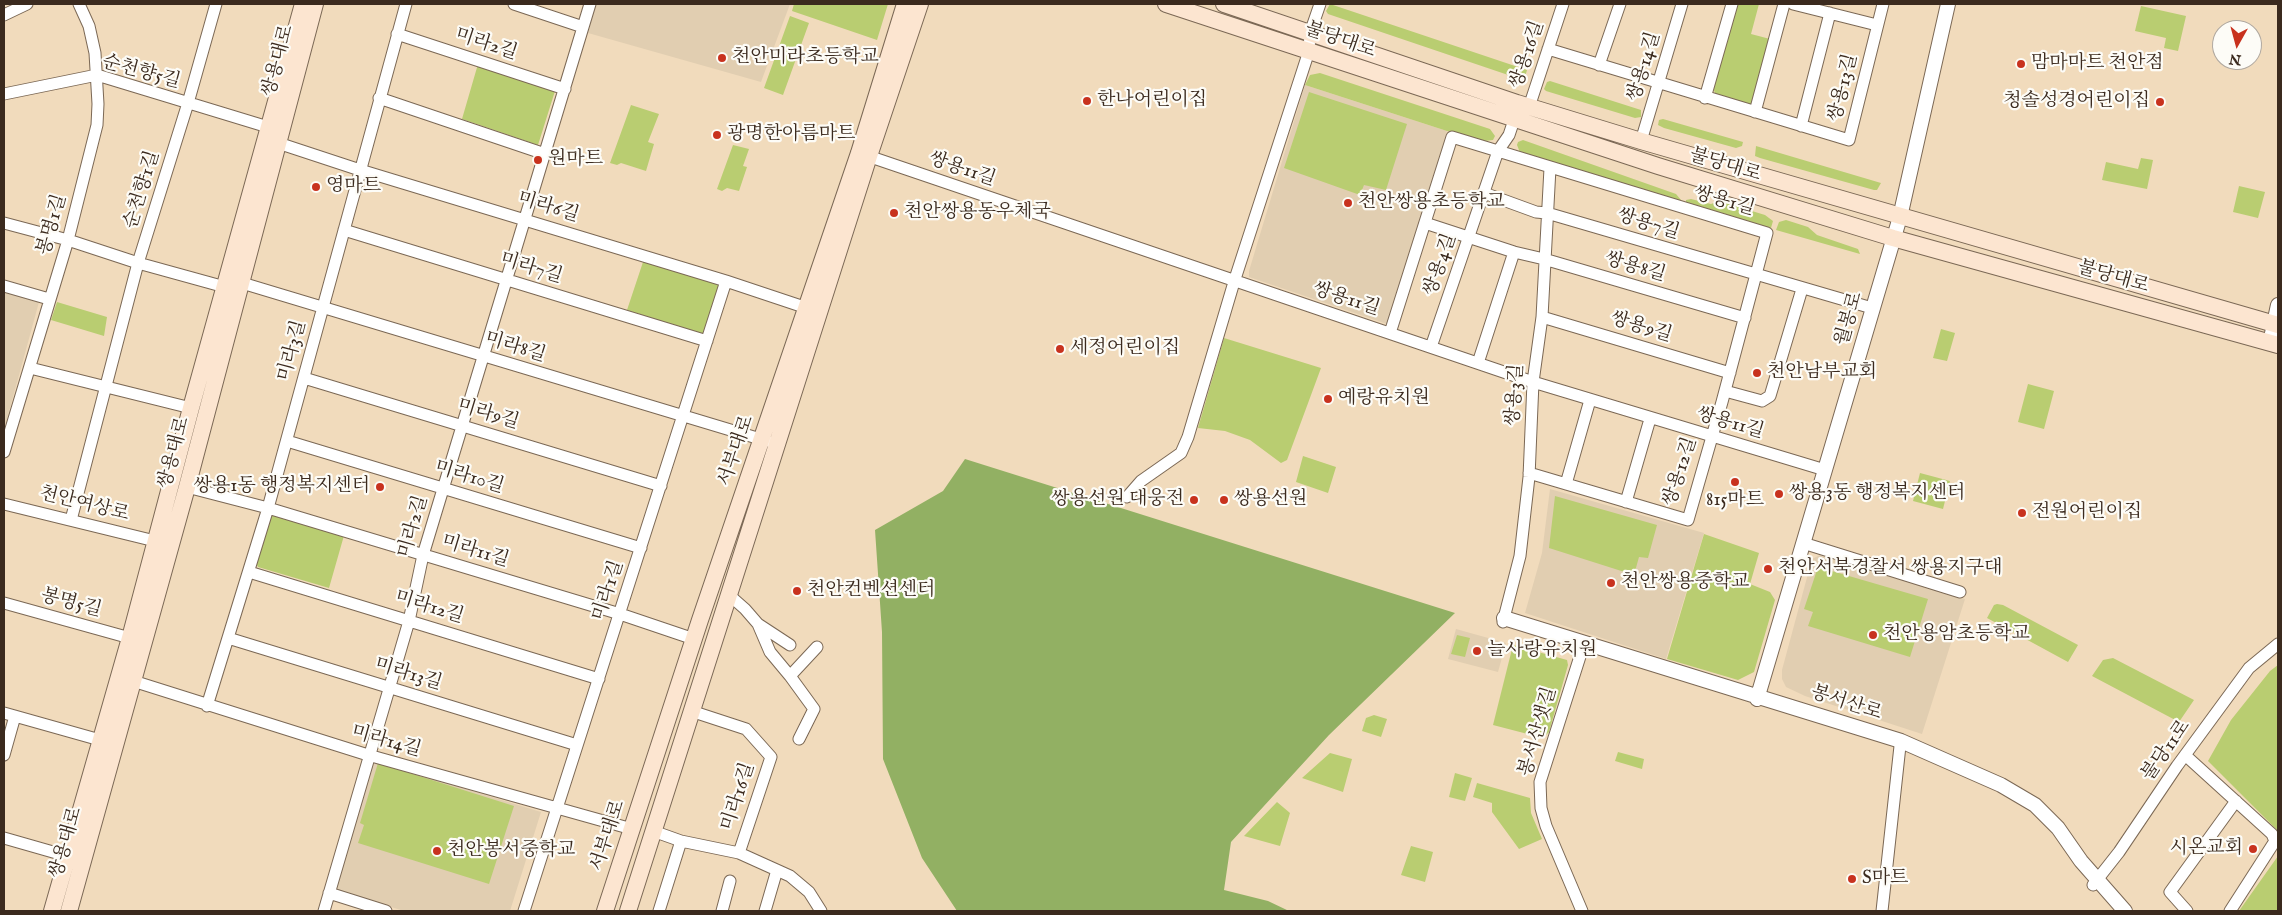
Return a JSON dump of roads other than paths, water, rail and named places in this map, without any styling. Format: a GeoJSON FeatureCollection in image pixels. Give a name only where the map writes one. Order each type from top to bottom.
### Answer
{"type":"FeatureCollection","features":[{"type":"Feature","properties":{"kind":"main road"},"geometry":{"type":"LineString","coordinates":[[282,77],[281,56],[295,4]]}},
{"type":"Feature","properties":{"kind":"main road","name":"쌍용대로"},"geometry":{"type":"LineString","coordinates":[[52,911],[130,638],[191,408],[303,4]]}},
{"type":"Feature","properties":{"kind":"main road","name":"쌍용대로"},"geometry":{"type":"LineString","coordinates":[[69,911],[187,487],[315,4]]}},
{"type":"Feature","properties":{"kind":"main road"},"geometry":{"type":"LineString","coordinates":[[289,99],[300,83],[322,4]]}},
{"type":"Feature","properties":{"kind":"main road","name":"서부대로"},"geometry":{"type":"LineString","coordinates":[[628,911],[728,594],[778,444],[864,155],[905,4]]}},
{"type":"Feature","properties":{"kind":"main road","name":"서부대로"},"geometry":{"type":"LineString","coordinates":[[605,911],[694,639],[807,308],[920,4]]}},
{"type":"Feature","properties":{"kind":"main road","name":"불당대로"},"geometry":{"type":"LineString","coordinates":[[1166,4],[1309,51],[1521,114],[1893,238],[2274,344]]}},
{"type":"Feature","properties":{"kind":"main road","name":"불당대로"},"geometry":{"type":"LineString","coordinates":[[1224,4],[1310,33],[1521,114],[1641,141],[2276,324]]}},
{"type":"Feature","properties":{"kind":"street"},"geometry":{"type":"LineString","coordinates":[[4,15],[27,4]]}},
{"type":"Feature","properties":{"kind":"street","name":"봉명1길"},"geometry":{"type":"LineString","coordinates":[[4,452],[68,240],[96,125],[97,75],[90,26],[79,4]]}},
{"type":"Feature","properties":{"kind":"street","name":"순천향1길"},"geometry":{"type":"LineString","coordinates":[[71,520],[107,388],[138,263],[188,104],[216,4]]}},
{"type":"Feature","properties":{"kind":"street","name":"미라3길"},"geometry":{"type":"LineString","coordinates":[[207,706],[287,441],[406,4]]}},
{"type":"Feature","properties":{"kind":"street"},"geometry":{"type":"LineString","coordinates":[[514,4],[583,27]]}},
{"type":"Feature","properties":{"kind":"street","name":"미라2길"},"geometry":{"type":"LineString","coordinates":[[324,911],[409,620],[423,555],[590,4]]}},
{"type":"Feature","properties":{"kind":"street"},"geometry":{"type":"LineString","coordinates":[[1127,497],[1141,481],[1181,453],[1188,437],[1234,282],[1309,51],[1310,33],[1320,4]]}},
{"type":"Feature","properties":{"kind":"street","name":"쌍용16길"},"geometry":{"type":"LineString","coordinates":[[1521,114],[1548,49],[1563,4]]}},
{"type":"Feature","properties":{"kind":"street"},"geometry":{"type":"LineString","coordinates":[[1599,65],[1620,4]]}},
{"type":"Feature","properties":{"kind":"street","name":"쌍용14길"},"geometry":{"type":"LineString","coordinates":[[1641,141],[1682,4]]}},
{"type":"Feature","properties":{"kind":"street"},"geometry":{"type":"LineString","coordinates":[[1705,98],[1732,4]]}},
{"type":"Feature","properties":{"kind":"street"},"geometry":{"type":"LineString","coordinates":[[1755,112],[1784,4]]}},
{"type":"Feature","properties":{"kind":"street"},"geometry":{"type":"LineString","coordinates":[[1793,4],[1878,25]]}},
{"type":"Feature","properties":{"kind":"street","name":"쌍용13길"},"geometry":{"type":"LineString","coordinates":[[1548,49],[1658,84],[1849,140],[1882,4]]}},
{"type":"Feature","properties":{"kind":"street","name":"월봉로"},"geometry":{"type":"LineString","coordinates":[[1758,697],[1900,217],[1948,4]]}},
{"type":"Feature","properties":{"kind":"street","name":"쌍용13길"},"geometry":{"type":"LineString","coordinates":[[1801,126],[1830,13]]}},
{"type":"Feature","properties":{"kind":"street","name":"미라2길"},"geometry":{"type":"LineString","coordinates":[[397,34],[565,89]]}},
{"type":"Feature","properties":{"kind":"street","name":"순천향5길"},"geometry":{"type":"LineString","coordinates":[[4,94],[97,75],[268,127]]}},
{"type":"Feature","properties":{"kind":"street"},"geometry":{"type":"LineString","coordinates":[[379,98],[545,154]]}},
{"type":"Feature","properties":{"kind":"street","name":"쌍용4길"},"geometry":{"type":"LineString","coordinates":[[1431,347],[1498,152],[1521,114]]}},
{"type":"Feature","properties":{"kind":"street","name":"쌍용1길"},"geometry":{"type":"LineString","coordinates":[[1425,223],[1452,138],[1767,233],[1730,373],[1711,436]]}},
{"type":"Feature","properties":{"kind":"street","name":"미라6길"},"geometry":{"type":"LineString","coordinates":[[278,143],[360,170],[726,281],[807,308]]}},
{"type":"Feature","properties":{"kind":"street","name":"쌍용11길"},"geometry":{"type":"LineString","coordinates":[[864,155],[1533,382],[1650,419],[1825,470]]}},
{"type":"Feature","properties":{"kind":"street","name":"쌍용3길"},"geometry":{"type":"LineString","coordinates":[[1504,620],[1520,556],[1529,473],[1533,382],[1542,317],[1550,168]]}},
{"type":"Feature","properties":{"kind":"street","name":"쌍용7길"},"geometry":{"type":"LineString","coordinates":[[1484,194],[1536,212],[1547,213],[1872,308]]}},
{"type":"Feature","properties":{"kind":"street"},"geometry":{"type":"LineString","coordinates":[[1390,334],[1425,223]]}},
{"type":"Feature","properties":{"kind":"street","name":"쌍용8길"},"geometry":{"type":"LineString","coordinates":[[1425,223],[1514,252],[1544,259],[1745,318]]}},
{"type":"Feature","properties":{"kind":"street"},"geometry":{"type":"LineString","coordinates":[[4,224],[68,240],[138,263],[225,287],[242,283]]}},
{"type":"Feature","properties":{"kind":"street","name":"미라7길"},"geometry":{"type":"LineString","coordinates":[[344,230],[707,341]]}},
{"type":"Feature","properties":{"kind":"street"},"geometry":{"type":"LineString","coordinates":[[1478,363],[1514,252]]}},
{"type":"Feature","properties":{"kind":"street","name":"미라1길"},"geometry":{"type":"LineString","coordinates":[[524,911],[726,281]]}},
{"type":"Feature","properties":{"kind":"street","name":"미라8길"},"geometry":{"type":"LineString","coordinates":[[242,283],[682,417],[778,444]]}},
{"type":"Feature","properties":{"kind":"street"},"geometry":{"type":"LineString","coordinates":[[4,286],[49,299]]}},
{"type":"Feature","properties":{"kind":"street"},"geometry":{"type":"LineString","coordinates":[[1725,391],[1762,401],[1770,396],[1802,289]]}},
{"type":"Feature","properties":{"kind":"street"},"geometry":{"type":"LineString","coordinates":[[2274,344],[2278,305]]}},
{"type":"Feature","properties":{"kind":"street","name":"쌍용9길"},"geometry":{"type":"LineString","coordinates":[[1542,317],[1730,373]]}},
{"type":"Feature","properties":{"kind":"street"},"geometry":{"type":"LineString","coordinates":[[30,368],[107,388]]}},
{"type":"Feature","properties":{"kind":"street","name":"미라9길"},"geometry":{"type":"LineString","coordinates":[[304,378],[661,486]]}},
{"type":"Feature","properties":{"kind":"street","name":"쌍용대로"},"geometry":{"type":"LineString","coordinates":[[107,388],[191,408]]}},
{"type":"Feature","properties":{"kind":"street"},"geometry":{"type":"LineString","coordinates":[[1566,484],[1590,400]]}},
{"type":"Feature","properties":{"kind":"street"},"geometry":{"type":"LineString","coordinates":[[1626,502],[1650,419]]}},
{"type":"Feature","properties":{"kind":"street","name":"쌍용12길"},"geometry":{"type":"LineString","coordinates":[[1529,473],[1688,520],[1711,436]]}},
{"type":"Feature","properties":{"kind":"street","name":"미라10길"},"geometry":{"type":"LineString","coordinates":[[287,441],[641,548]]}},
{"type":"Feature","properties":{"kind":"street","name":"미라11길"},"geometry":{"type":"LineString","coordinates":[[187,487],[268,508],[620,614],[694,639]]}},
{"type":"Feature","properties":{"kind":"street","name":"천안여상로"},"geometry":{"type":"LineString","coordinates":[[4,504],[155,541]]}},
{"type":"Feature","properties":{"kind":"street"},"geometry":{"type":"LineString","coordinates":[[1803,543],[1960,592]]}},
{"type":"Feature","properties":{"kind":"street","name":"미라12길"},"geometry":{"type":"LineString","coordinates":[[248,572],[599,679]]}},
{"type":"Feature","properties":{"kind":"street"},"geometry":{"type":"LineString","coordinates":[[728,594],[758,624],[790,645]]}},
{"type":"Feature","properties":{"kind":"street","name":"봉명5길"},"geometry":{"type":"LineString","coordinates":[[4,603],[130,638]]}},
{"type":"Feature","properties":{"kind":"street","name":"봉서산로"},"geometry":{"type":"LineString","coordinates":[[1504,620],[1583,647],[1758,697],[1900,746],[2000,790],[2031,808],[2096,882],[2125,911]]}},
{"type":"Feature","properties":{"kind":"street","name":"봉서산로"},"geometry":{"type":"LineString","coordinates":[[1504,620],[1901,741],[2001,785],[2035,805],[2058,828],[2117,911]]}},
{"type":"Feature","properties":{"kind":"street"},"geometry":{"type":"LineString","coordinates":[[758,624],[770,652],[814,708],[799,739]]}},
{"type":"Feature","properties":{"kind":"street","name":"미라13길"},"geometry":{"type":"LineString","coordinates":[[228,638],[577,745]]}},
{"type":"Feature","properties":{"kind":"street","name":"불당11로"},"geometry":{"type":"LineString","coordinates":[[2096,882],[2249,668],[2278,644]]}},
{"type":"Feature","properties":{"kind":"street"},"geometry":{"type":"LineString","coordinates":[[790,676],[817,647]]}},
{"type":"Feature","properties":{"kind":"street","name":"봉서산샛길"},"geometry":{"type":"LineString","coordinates":[[1582,911],[1546,826],[1541,808],[1540,782],[1583,647]]}},
{"type":"Feature","properties":{"kind":"street","name":"미라14길"},"geometry":{"type":"LineString","coordinates":[[133,681],[368,756],[632,829]]}},
{"type":"Feature","properties":{"kind":"street","name":"미라16길"},"geometry":{"type":"LineString","coordinates":[[691,710],[746,729],[771,757],[739,853]]}},
{"type":"Feature","properties":{"kind":"street"},"geometry":{"type":"LineString","coordinates":[[4,755],[9,714],[100,740]]}},
{"type":"Feature","properties":{"kind":"street"},"geometry":{"type":"LineString","coordinates":[[1882,911],[1900,746]]}},
{"type":"Feature","properties":{"kind":"street"},"geometry":{"type":"LineString","coordinates":[[2185,755],[2272,834],[2275,841],[2230,911]]}},
{"type":"Feature","properties":{"kind":"street"},"geometry":{"type":"LineString","coordinates":[[2187,911],[2170,892],[2236,801]]}},
{"type":"Feature","properties":{"kind":"street","name":"미라16길"},"geometry":{"type":"LineString","coordinates":[[653,831],[681,841],[739,853],[790,876],[809,892],[821,911]]}},
{"type":"Feature","properties":{"kind":"street"},"geometry":{"type":"LineString","coordinates":[[4,838],[67,856]]}},
{"type":"Feature","properties":{"kind":"street"},"geometry":{"type":"LineString","coordinates":[[658,911],[681,841]]}},
{"type":"Feature","properties":{"kind":"street"},"geometry":{"type":"LineString","coordinates":[[765,911],[777,870]]}},
{"type":"Feature","properties":{"kind":"street"},"geometry":{"type":"LineString","coordinates":[[722,911],[730,881]]}},
{"type":"Feature","properties":{"kind":"street"},"geometry":{"type":"LineString","coordinates":[[329,893],[386,911]]}},
{"type":"Feature","properties":{"kind":"place","name":"천안미라초등학교"},"geometry":{"type":"Point","coordinates":[722,58]}},
{"type":"Feature","properties":{"kind":"place","name":"맘마마트 천안점"},"geometry":{"type":"Point","coordinates":[2021,64]}},
{"type":"Feature","properties":{"kind":"place","name":"한나어린이집"},"geometry":{"type":"Point","coordinates":[1087,101]}},
{"type":"Feature","properties":{"kind":"place","name":"청솔성경어린이집"},"geometry":{"type":"Point","coordinates":[2160,102]}},
{"type":"Feature","properties":{"kind":"place","name":"광명한아름마트"},"geometry":{"type":"Point","coordinates":[717,135]}},
{"type":"Feature","properties":{"kind":"place","name":"원마트"},"geometry":{"type":"Point","coordinates":[538,160]}},
{"type":"Feature","properties":{"kind":"place","name":"영마트"},"geometry":{"type":"Point","coordinates":[316,187]}},
{"type":"Feature","properties":{"kind":"place","name":"천안쌍용초등학교"},"geometry":{"type":"Point","coordinates":[1348,203]}},
{"type":"Feature","properties":{"kind":"place","name":"천안쌍용동우체국"},"geometry":{"type":"Point","coordinates":[894,213]}},
{"type":"Feature","properties":{"kind":"place","name":"세정어린이집"},"geometry":{"type":"Point","coordinates":[1060,349]}},
{"type":"Feature","properties":{"kind":"place","name":"천안남부교회"},"geometry":{"type":"Point","coordinates":[1757,373]}},
{"type":"Feature","properties":{"kind":"place","name":"예랑유치원"},"geometry":{"type":"Point","coordinates":[1328,399]}},
{"type":"Feature","properties":{"kind":"place","name":"815마트"},"geometry":{"type":"Point","coordinates":[1735,482]}},
{"type":"Feature","properties":{"kind":"place","name":"쌍용1동 행정복지센터"},"geometry":{"type":"Point","coordinates":[380,487]}},
{"type":"Feature","properties":{"kind":"place","name":"쌍용3동 행정복지센터"},"geometry":{"type":"Point","coordinates":[1779,494]}},
{"type":"Feature","properties":{"kind":"place","name":"쌍용선원 대웅전"},"geometry":{"type":"Point","coordinates":[1194,500]}},
{"type":"Feature","properties":{"kind":"place","name":"쌍용선원"},"geometry":{"type":"Point","coordinates":[1224,500]}},
{"type":"Feature","properties":{"kind":"place","name":"전원어린이집"},"geometry":{"type":"Point","coordinates":[2022,513]}},
{"type":"Feature","properties":{"kind":"place","name":"천안서북경찰서 쌍용지구대"},"geometry":{"type":"Point","coordinates":[1768,569]}},
{"type":"Feature","properties":{"kind":"place","name":"천안쌍용중학교"},"geometry":{"type":"Point","coordinates":[1611,583]}},
{"type":"Feature","properties":{"kind":"place","name":"천안컨벤션센터"},"geometry":{"type":"Point","coordinates":[797,591]}},
{"type":"Feature","properties":{"kind":"place","name":"천안용암초등학교"},"geometry":{"type":"Point","coordinates":[1873,635]}},
{"type":"Feature","properties":{"kind":"place","name":"늘사랑유치원"},"geometry":{"type":"Point","coordinates":[1477,651]}},
{"type":"Feature","properties":{"kind":"place","name":"시온교회"},"geometry":{"type":"Point","coordinates":[2253,849]}},
{"type":"Feature","properties":{"kind":"place","name":"천안봉서중학교"},"geometry":{"type":"Point","coordinates":[437,851]}},
{"type":"Feature","properties":{"kind":"place","name":"S마트"},"geometry":{"type":"Point","coordinates":[1852,879]}}]}
